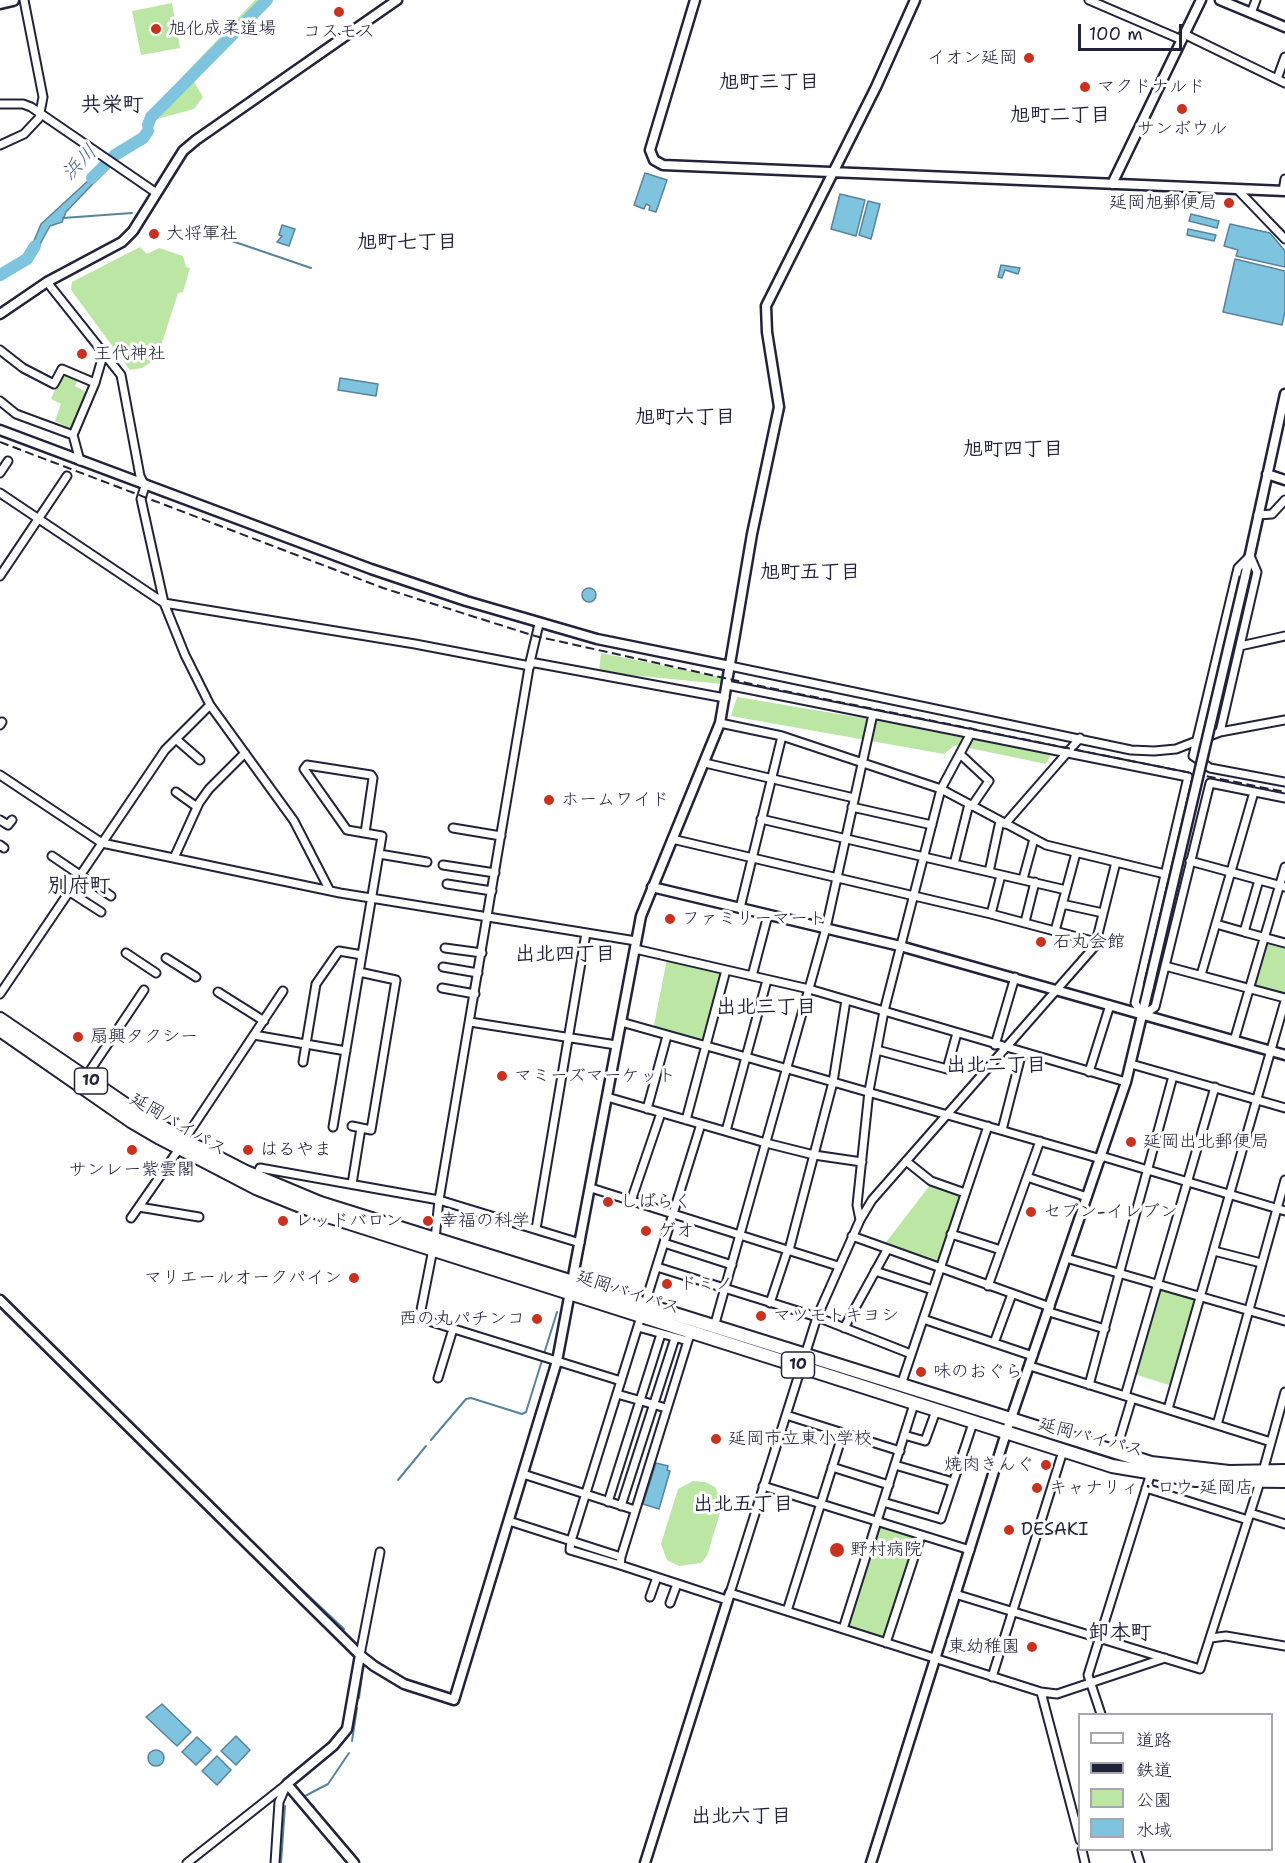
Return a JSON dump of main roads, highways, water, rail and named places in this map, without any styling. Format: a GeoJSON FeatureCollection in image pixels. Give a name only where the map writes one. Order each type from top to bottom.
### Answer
{"type":"FeatureCollection","features":[{"type":"Feature","properties":{"kind":"highway","name":"延岡バイパス"},"geometry":{"type":"LineString","coordinates":[[0,1019],[181,1144]]}},
{"type":"Feature","properties":{"kind":"highway","name":"延岡バイパス"},"geometry":{"type":"LineString","coordinates":[[0,1030],[131,1121],[318,1213],[434,1245],[572,1288],[689,1336],[901,1386],[1151,1463],[1285,1481]]}},
{"type":"Feature","properties":{"kind":"highway","name":"延岡バイパス"},"geometry":{"type":"LineString","coordinates":[[642,1316],[714,1328],[914,1404],[1112,1466],[1197,1480],[1262,1477],[1285,1471]]}},
{"type":"Feature","properties":{"kind":"main road"},"geometry":{"type":"LineString","coordinates":[[0,3],[13,0]]}},
{"type":"Feature","properties":{"kind":"water"},"geometry":{"type":"Polygon","coordinates":[[[103,167],[107,169],[66,212],[62,222],[50,226],[34,255],[0,275],[0,271],[28,255],[41,224],[103,167]]]}},
{"type":"Feature","properties":{"kind":"water"},"geometry":{"type":"Polygon","coordinates":[[[645,173],[667,180],[656,212],[649,210],[650,206],[646,204],[644,209],[634,205],[645,173]]]}},
{"type":"Feature","properties":{"kind":"water"},"geometry":{"type":"Polygon","coordinates":[[[840,194],[865,200],[856,236],[831,229],[840,194]]]}},
{"type":"Feature","properties":{"kind":"water"},"geometry":{"type":"Polygon","coordinates":[[[868,201],[880,204],[871,239],[859,235],[868,201]]]}},
{"type":"Feature","properties":{"kind":"water"},"geometry":{"type":"Polygon","coordinates":[[[1191,214],[1219,221],[1217,228],[1189,221],[1191,214]]]}},
{"type":"Feature","properties":{"kind":"water"},"geometry":{"type":"Polygon","coordinates":[[[1230,224],[1270,233],[1285,251],[1285,267],[1236,256],[1238,250],[1224,246],[1230,224]]]}},
{"type":"Feature","properties":{"kind":"water"},"geometry":{"type":"Polygon","coordinates":[[[282,225],[295,229],[289,246],[277,242],[282,236],[279,235],[282,225]]]}},
{"type":"Feature","properties":{"kind":"water"},"geometry":{"type":"Polygon","coordinates":[[[1188,229],[1216,235],[1214,241],[1187,235],[1188,229]]]}},
{"type":"Feature","properties":{"kind":"water"},"geometry":{"type":"Polygon","coordinates":[[[1235,259],[1285,271],[1285,312],[1282,325],[1223,312],[1235,259]]]}},
{"type":"Feature","properties":{"kind":"water"},"geometry":{"type":"Polygon","coordinates":[[[1001,265],[1020,268],[1018,274],[1005,270],[1002,278],[998,277],[1001,265]]]}},
{"type":"Feature","properties":{"kind":"water"},"geometry":{"type":"Polygon","coordinates":[[[340,378],[378,384],[376,396],[338,390],[340,378]]]}},
{"type":"Feature","properties":{"kind":"water"},"geometry":{"type":"Polygon","coordinates":[[[586,588],[592,588],[596,595],[592,602],[586,602],[582,598],[582,592],[586,588]]]}},
{"type":"Feature","properties":{"kind":"water"},"geometry":{"type":"Polygon","coordinates":[[[656,1463],[668,1466],[667,1470],[670,1471],[659,1509],[643,1504],[656,1463]]]}},
{"type":"Feature","properties":{"kind":"water"},"geometry":{"type":"Polygon","coordinates":[[[162,1704],[191,1732],[177,1746],[146,1717],[162,1704]]]}},
{"type":"Feature","properties":{"kind":"water"},"geometry":{"type":"Polygon","coordinates":[[[236,1736],[250,1750],[236,1765],[221,1751],[236,1736]]]}},
{"type":"Feature","properties":{"kind":"water"},"geometry":{"type":"Polygon","coordinates":[[[197,1737],[211,1750],[196,1765],[182,1752],[197,1737]]]}},
{"type":"Feature","properties":{"kind":"water"},"geometry":{"type":"Polygon","coordinates":[[[156,1750],[164,1758],[156,1766],[148,1758],[156,1750]]]}},
{"type":"Feature","properties":{"kind":"water"},"geometry":{"type":"Polygon","coordinates":[[[217,1756],[231,1770],[217,1785],[202,1771],[217,1756]]]}},
{"type":"Feature","properties":{"kind":"waterway","name":"浜川"},"geometry":{"type":"LineString","coordinates":[[148,125],[151,117],[267,0]]}},
{"type":"Feature","properties":{"kind":"waterway"},"geometry":{"type":"LineString","coordinates":[[44,112],[54,119]]}},
{"type":"Feature","properties":{"kind":"waterway","name":"浜川"},"geometry":{"type":"LineString","coordinates":[[92,178],[115,155],[143,138],[148,131]]}},
{"type":"Feature","properties":{"kind":"waterway"},"geometry":{"type":"LineString","coordinates":[[63,218],[132,213]]}},
{"type":"Feature","properties":{"kind":"waterway"},"geometry":{"type":"LineString","coordinates":[[197,229],[311,268]]}},
{"type":"Feature","properties":{"kind":"waterway","name":"浜川"},"geometry":{"type":"LineString","coordinates":[[0,275],[27,259],[35,246]]}},
{"type":"Feature","properties":{"kind":"waterway"},"geometry":{"type":"LineString","coordinates":[[431,1440],[466,1399],[471,1398],[522,1414],[526,1412],[557,1312]]}},
{"type":"Feature","properties":{"kind":"waterway"},"geometry":{"type":"LineString","coordinates":[[398,1480],[426,1446]]}},
{"type":"Feature","properties":{"kind":"waterway"},"geometry":{"type":"LineString","coordinates":[[187,1479],[258,1548]]}},
{"type":"Feature","properties":{"kind":"waterway"},"geometry":{"type":"LineString","coordinates":[[262,1552],[344,1629]]}},
{"type":"Feature","properties":{"kind":"waterway"},"geometry":{"type":"LineString","coordinates":[[359,1698],[362,1675]]}},
{"type":"Feature","properties":{"kind":"waterway"},"geometry":{"type":"LineString","coordinates":[[352,1741],[357,1708]]}},
{"type":"Feature","properties":{"kind":"waterway"},"geometry":{"type":"LineString","coordinates":[[305,1796],[328,1784],[349,1753]]}},
{"type":"Feature","properties":{"kind":"waterway"},"geometry":{"type":"LineString","coordinates":[[281,1863],[285,1806]]}},
{"type":"Feature","properties":{"kind":"railway"},"geometry":{"type":"LineString","coordinates":[[0,442],[383,588],[535,636],[765,687],[1285,792]]}},
{"type":"Feature","properties":{"kind":"place","name":"コスモス"},"geometry":{"type":"Point","coordinates":[339,12]}},
{"type":"Feature","properties":{"kind":"place","name":"旭化成柔道場"},"geometry":{"type":"Point","coordinates":[156,29]}},
{"type":"Feature","properties":{"kind":"place","name":"イオン延岡"},"geometry":{"type":"Point","coordinates":[1029,58]}},
{"type":"Feature","properties":{"kind":"place","name":"マクドナルド"},"geometry":{"type":"Point","coordinates":[1085,87]}},
{"type":"Feature","properties":{"kind":"place","name":"サンボウル"},"geometry":{"type":"Point","coordinates":[1182,109]}},
{"type":"Feature","properties":{"kind":"place","name":"延岡旭郵便局"},"geometry":{"type":"Point","coordinates":[1229,203]}},
{"type":"Feature","properties":{"kind":"place","name":"大将軍社"},"geometry":{"type":"Point","coordinates":[154,234]}},
{"type":"Feature","properties":{"kind":"place","name":"王代神社"},"geometry":{"type":"Point","coordinates":[82,354]}},
{"type":"Feature","properties":{"kind":"place","name":"ホームワイド"},"geometry":{"type":"Point","coordinates":[549,800]}},
{"type":"Feature","properties":{"kind":"place","name":"ファミリーマート"},"geometry":{"type":"Point","coordinates":[670,919]}},
{"type":"Feature","properties":{"kind":"place","name":"石丸会館"},"geometry":{"type":"Point","coordinates":[1041,942]}},
{"type":"Feature","properties":{"kind":"place","name":"扇興タクシー"},"geometry":{"type":"Point","coordinates":[78,1037]}},
{"type":"Feature","properties":{"kind":"place","name":"マミーズマーケット"},"geometry":{"type":"Point","coordinates":[502,1076]}},
{"type":"Feature","properties":{"kind":"place","name":"延岡出北郵便局"},"geometry":{"type":"Point","coordinates":[1131,1142]}},
{"type":"Feature","properties":{"kind":"place","name":"サンレー紫雲閣"},"geometry":{"type":"Point","coordinates":[132,1150]}},
{"type":"Feature","properties":{"kind":"place","name":"はるやま"},"geometry":{"type":"Point","coordinates":[248,1150]}},
{"type":"Feature","properties":{"kind":"place","name":"しばらく"},"geometry":{"type":"Point","coordinates":[608,1202]}},
{"type":"Feature","properties":{"kind":"place","name":"セブン-イレブン"},"geometry":{"type":"Point","coordinates":[1031,1212]}},
{"type":"Feature","properties":{"kind":"place","name":"レッドバロン"},"geometry":{"type":"Point","coordinates":[283,1221]}},
{"type":"Feature","properties":{"kind":"place","name":"幸福の科学"},"geometry":{"type":"Point","coordinates":[428,1221]}},
{"type":"Feature","properties":{"kind":"place","name":"ゲオ"},"geometry":{"type":"Point","coordinates":[646,1231]}},
{"type":"Feature","properties":{"kind":"place","name":"マリエールオークパイン"},"geometry":{"type":"Point","coordinates":[354,1278]}},
{"type":"Feature","properties":{"kind":"place","name":"ドミノ"},"geometry":{"type":"Point","coordinates":[667,1284]}},
{"type":"Feature","properties":{"kind":"place","name":"マツモトキヨシ"},"geometry":{"type":"Point","coordinates":[761,1316]}},
{"type":"Feature","properties":{"kind":"place","name":"西の丸パチンコ"},"geometry":{"type":"Point","coordinates":[537,1319]}},
{"type":"Feature","properties":{"kind":"place","name":"味のおぐら"},"geometry":{"type":"Point","coordinates":[921,1372]}},
{"type":"Feature","properties":{"kind":"place","name":"延岡市立東小学校"},"geometry":{"type":"Point","coordinates":[716,1439]}},
{"type":"Feature","properties":{"kind":"place","name":"焼肉きんぐ"},"geometry":{"type":"Point","coordinates":[1046,1465]}},
{"type":"Feature","properties":{"kind":"place","name":"キャナリィ・ロウ 延岡店"},"geometry":{"type":"Point","coordinates":[1037,1488]}},
{"type":"Feature","properties":{"kind":"place","name":"DESAKI"},"geometry":{"type":"Point","coordinates":[1009,1530]}},
{"type":"Feature","properties":{"kind":"place","name":"野村病院"},"geometry":{"type":"Point","coordinates":[837,1550]}},
{"type":"Feature","properties":{"kind":"place","name":"東幼稚園"},"geometry":{"type":"Point","coordinates":[1032,1647]}},
{"type":"Feature","properties":{"kind":"district","name":"旭町三丁目"},"geometry":{"type":"Point","coordinates":[769,83]}},
{"type":"Feature","properties":{"kind":"district","name":"共栄町"},"geometry":{"type":"Point","coordinates":[112,106]}},
{"type":"Feature","properties":{"kind":"district","name":"旭町二丁目"},"geometry":{"type":"Point","coordinates":[1060,116]}},
{"type":"Feature","properties":{"kind":"district","name":"旭町七丁目"},"geometry":{"type":"Point","coordinates":[407,243]}},
{"type":"Feature","properties":{"kind":"district","name":"旭町六丁目"},"geometry":{"type":"Point","coordinates":[685,418]}},
{"type":"Feature","properties":{"kind":"district","name":"旭町四丁目"},"geometry":{"type":"Point","coordinates":[1013,450]}},
{"type":"Feature","properties":{"kind":"district","name":"旭町五丁目"},"geometry":{"type":"Point","coordinates":[810,573]}},
{"type":"Feature","properties":{"kind":"district","name":"別府町"},"geometry":{"type":"Point","coordinates":[79,887]}},
{"type":"Feature","properties":{"kind":"district","name":"出北四丁目"},"geometry":{"type":"Point","coordinates":[565,955]}},
{"type":"Feature","properties":{"kind":"district","name":"出北三丁目"},"geometry":{"type":"Point","coordinates":[766,1008]}},
{"type":"Feature","properties":{"kind":"district","name":"出北二丁目"},"geometry":{"type":"Point","coordinates":[996,1066]}},
{"type":"Feature","properties":{"kind":"district","name":"出北五丁目"},"geometry":{"type":"Point","coordinates":[743,1505]}},
{"type":"Feature","properties":{"kind":"district","name":"卸本町"},"geometry":{"type":"Point","coordinates":[1120,1634]}},
{"type":"Feature","properties":{"kind":"district","name":"出北六丁目"},"geometry":{"type":"Point","coordinates":[741,1817]}}]}
